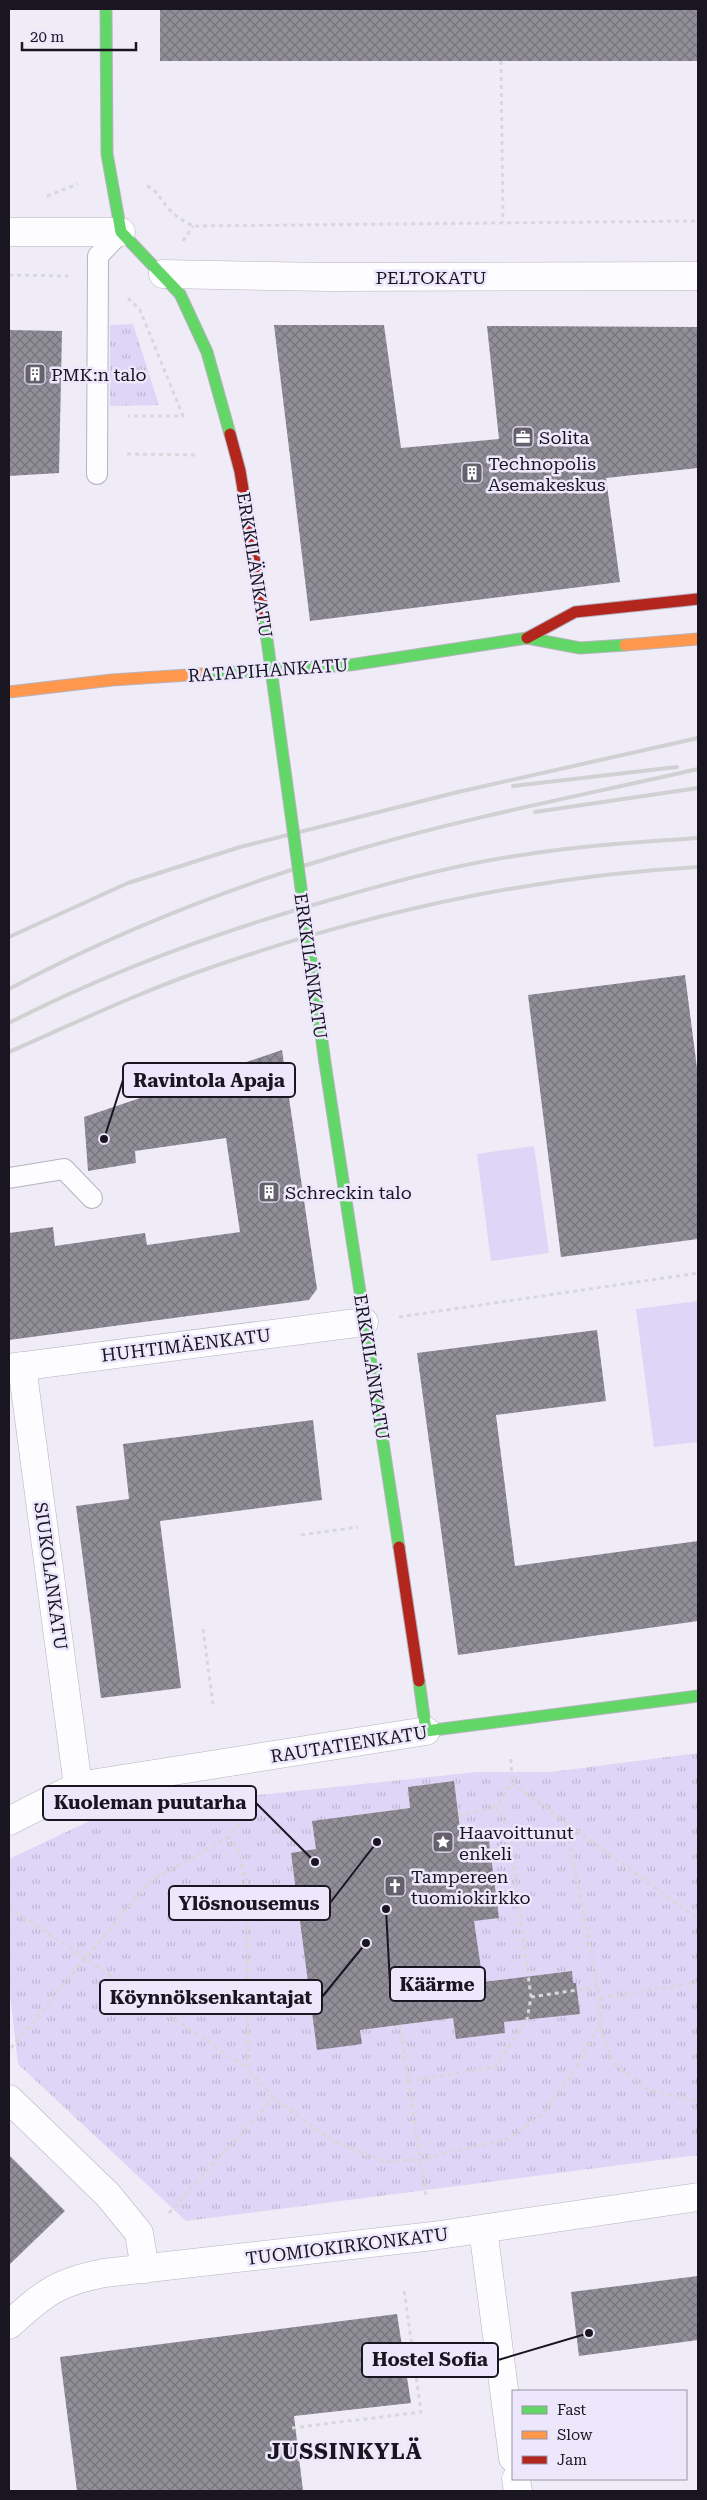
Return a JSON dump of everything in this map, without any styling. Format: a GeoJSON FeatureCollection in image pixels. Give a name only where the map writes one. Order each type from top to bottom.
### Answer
{"type":"FeatureCollection","features":[{"type":"Feature","properties":{"kind":"street"},"geometry":{"type":"LineString","coordinates":[[9,232],[121,232],[107,154],[106,9]]}},
{"type":"Feature","properties":{"kind":"street","name":"ERKKILÄNKATU"},"geometry":{"type":"LineString","coordinates":[[121,232],[164,274],[180,294],[207,352],[240,470],[265,625],[325,1063],[364,1322],[375,1382],[426,1732]]}},
{"type":"Feature","properties":{"kind":"street","name":"PELTOKATU"},"geometry":{"type":"LineString","coordinates":[[164,274],[328,277],[698,276]]}},
{"type":"Feature","properties":{"kind":"street","name":"RATAPIHANKATU"},"geometry":{"type":"LineString","coordinates":[[527,638],[575,612],[698,599]]}},
{"type":"Feature","properties":{"kind":"street","name":"RATAPIHANKATU"},"geometry":{"type":"LineString","coordinates":[[9,692],[112,680],[350,665],[527,638],[580,648],[698,639]]}},
{"type":"Feature","properties":{"kind":"street","name":"HUHTIMÄENKATU"},"geometry":{"type":"LineString","coordinates":[[15,1367],[364,1322]]}},
{"type":"Feature","properties":{"kind":"street","name":"SIUKOLANKATU"},"geometry":{"type":"LineString","coordinates":[[15,1367],[78,1786]]}},
{"type":"Feature","properties":{"kind":"street","name":"RAUTATIENKATU"},"geometry":{"type":"LineString","coordinates":[[9,1821],[78,1786],[426,1732],[698,1696]]}},
{"type":"Feature","properties":{"kind":"street"},"geometry":{"type":"LineString","coordinates":[[9,2099],[108,2195],[133,2226],[139,2234],[144,2270]]}},
{"type":"Feature","properties":{"kind":"street","name":"TUOMIOKIRKONKATU"},"geometry":{"type":"LineString","coordinates":[[9,2325],[43,2294],[77,2278],[104,2273],[144,2270],[483,2229],[698,2197]]}},
{"type":"Feature","properties":{"kind":"street"},"geometry":{"type":"LineString","coordinates":[[483,2229],[512,2450]]}},
{"type":"Feature","properties":{"kind":"lane"},"geometry":{"type":"LineString","coordinates":[[97,474],[98,256],[121,232]]}},
{"type":"Feature","properties":{"kind":"lane"},"geometry":{"type":"LineString","coordinates":[[9,1178],[64,1169],[92,1198]]}},
{"type":"Feature","properties":{"kind":"path"},"geometry":{"type":"LineString","coordinates":[[502,61],[502,222]]}},
{"type":"Feature","properties":{"kind":"path"},"geometry":{"type":"LineString","coordinates":[[41,196],[49,196],[80,184],[141,183],[156,190],[168,208],[180,219],[193,226],[698,221]]}},
{"type":"Feature","properties":{"kind":"path"},"geometry":{"type":"LineString","coordinates":[[97,454],[199,455]]}},
{"type":"Feature","properties":{"kind":"path"},"geometry":{"type":"LineString","coordinates":[[398,1317],[698,1273]]}},
{"type":"Feature","properties":{"kind":"path"},"geometry":{"type":"LineString","coordinates":[[301,1535],[358,1527]]}},
{"type":"Feature","properties":{"kind":"path"},"geometry":{"type":"LineString","coordinates":[[204,1629],[213,1704]]}},
{"type":"Feature","properties":{"kind":"path"},"geometry":{"type":"LineString","coordinates":[[459,1816],[496,1807],[512,1783],[511,1758]]}},
{"type":"Feature","properties":{"kind":"path"},"geometry":{"type":"LineString","coordinates":[[512,1783],[698,1919]]}},
{"type":"Feature","properties":{"kind":"path"},"geometry":{"type":"LineString","coordinates":[[11,2048],[149,1882],[228,1837],[244,1818],[242,1791]]}},
{"type":"Feature","properties":{"kind":"path"},"geometry":{"type":"LineString","coordinates":[[408,2081],[495,2067],[527,2020],[531,1997],[509,1829],[496,1807]]}},
{"type":"Feature","properties":{"kind":"path"},"geometry":{"type":"LineString","coordinates":[[566,1824],[600,1998],[600,2025],[613,2063],[648,2090],[698,2101]]}},
{"type":"Feature","properties":{"kind":"path"},"geometry":{"type":"LineString","coordinates":[[228,1837],[239,1852],[247,1888],[248,2069]]}},
{"type":"Feature","properties":{"kind":"path"},"geometry":{"type":"LineString","coordinates":[[9,1907],[248,2069],[273,2098],[337,2144],[387,2162],[420,2159],[511,2138],[544,2112],[571,2076],[600,2025]]}},
{"type":"Feature","properties":{"kind":"path"},"geometry":{"type":"LineString","coordinates":[[600,1998],[698,1982]]}},
{"type":"Feature","properties":{"kind":"path"},"geometry":{"type":"LineString","coordinates":[[531,1997],[598,1987]]}},
{"type":"Feature","properties":{"kind":"path"},"geometry":{"type":"LineString","coordinates":[[400,2025],[426,2196]]}},
{"type":"Feature","properties":{"kind":"path"},"geometry":{"type":"LineString","coordinates":[[169,2213],[273,2098]]}},
{"type":"Feature","properties":{"kind":"path"},"geometry":{"type":"LineString","coordinates":[[292,2428],[421,2412],[404,2289]]}},
{"type":"Feature","properties":{"kind":"green space"},"geometry":{"type":"Polygon","coordinates":[[[133,324],[159,405],[110,406],[110,325],[133,324]]]}},
{"type":"Feature","properties":{"kind":"green space"},"geometry":{"type":"Polygon","coordinates":[[[534,1146],[549,1253],[491,1261],[477,1154],[534,1146]]]}},
{"type":"Feature","properties":{"kind":"green space"},"geometry":{"type":"Polygon","coordinates":[[[698,1301],[698,1442],[654,1447],[636,1309],[698,1301]]]}},
{"type":"Feature","properties":{"kind":"green space"},"geometry":{"type":"Polygon","coordinates":[[[698,1753],[698,2155],[186,2221],[18,2064],[9,1985],[9,1859],[98,1817],[231,1798],[477,1772],[551,1772],[698,1753]]]}},
{"type":"Feature","properties":{"kind":"building"},"geometry":{"type":"Polygon","coordinates":[[[160,9],[698,9],[698,61],[160,61],[160,9]]]}},
{"type":"Feature","properties":{"kind":"building","name":"Technopolis Asemakeskus"},"geometry":{"type":"Polygon","coordinates":[[[274,325],[384,325],[401,448],[499,439],[487,326],[698,327],[698,468],[606,478],[620,582],[310,621],[274,325]]]}},
{"type":"Feature","properties":{"kind":"building","name":"PMK:n talo"},"geometry":{"type":"Polygon","coordinates":[[[9,330],[62,331],[59,473],[9,476],[9,330]]]}},
{"type":"Feature","properties":{"kind":"building"},"geometry":{"type":"Polygon","coordinates":[[[685,975],[698,1076],[698,1239],[561,1257],[528,995],[685,975]]]}},
{"type":"Feature","properties":{"kind":"building","name":"Schreckin talo"},"geometry":{"type":"Polygon","coordinates":[[[282,1050],[317,1289],[309,1300],[9,1340],[9,1233],[53,1227],[55,1246],[145,1233],[147,1245],[240,1232],[226,1138],[135,1151],[136,1163],[88,1171],[84,1117],[282,1050]]]}},
{"type":"Feature","properties":{"kind":"building"},"geometry":{"type":"Polygon","coordinates":[[[597,1330],[606,1401],[496,1415],[515,1566],[698,1541],[698,1621],[458,1655],[417,1353],[597,1330]]]}},
{"type":"Feature","properties":{"kind":"building"},"geometry":{"type":"Polygon","coordinates":[[[313,1420],[322,1500],[160,1521],[181,1688],[101,1698],[76,1506],[129,1499],[123,1444],[313,1420]]]}},
{"type":"Feature","properties":{"kind":"building","name":"Tampereen tuomiokirkko"},"geometry":{"type":"Polygon","coordinates":[[[454,1781],[461,1837],[488,1833],[499,1918],[474,1921],[483,1982],[572,1971],[573,1983],[576,1983],[580,2014],[504,2022],[505,2033],[456,2039],[453,2018],[360,2030],[362,2044],[317,2050],[291,1853],[316,1849],[312,1821],[410,1808],[408,1787],[454,1781]]]}},
{"type":"Feature","properties":{"kind":"building"},"geometry":{"type":"Polygon","coordinates":[[[9,2155],[65,2211],[9,2265],[9,2155]]]}},
{"type":"Feature","properties":{"kind":"building"},"geometry":{"type":"Polygon","coordinates":[[[698,2276],[698,2340],[579,2356],[571,2292],[698,2276]]]}},
{"type":"Feature","properties":{"kind":"building"},"geometry":{"type":"Polygon","coordinates":[[[397,2314],[411,2403],[294,2416],[303,2491],[77,2491],[60,2357],[397,2314]]]}},
{"type":"Feature","properties":{"kind":"railway"},"geometry":{"type":"LineString","coordinates":[[9,937],[128,883],[240,847],[458,792],[698,738]]}},
{"type":"Feature","properties":{"kind":"railway"},"geometry":{"type":"LineString","coordinates":[[513,786],[677,767]]}},
{"type":"Feature","properties":{"kind":"railway"},"geometry":{"type":"LineString","coordinates":[[9,989],[136,928],[266,878],[356,850],[441,827],[698,769]]}},
{"type":"Feature","properties":{"kind":"railway"},"geometry":{"type":"LineString","coordinates":[[535,812],[698,788]]}},
{"type":"Feature","properties":{"kind":"railway"},"geometry":{"type":"LineString","coordinates":[[9,1023],[89,985],[170,952],[252,923],[384,885],[456,867],[529,854],[592,846],[698,838]]}},
{"type":"Feature","properties":{"kind":"railway"},"geometry":{"type":"LineString","coordinates":[[9,1052],[162,985],[273,947],[333,929],[453,900],[514,888],[575,879],[698,867]]}},
{"type":"Feature","properties":{"kind":"traffic: fast"},"geometry":{"type":"LineString","coordinates":[[106,9],[107,154],[121,232],[180,294],[207,352],[230,434]]}},
{"type":"Feature","properties":{"kind":"traffic: fast"},"geometry":{"type":"LineString","coordinates":[[265,625],[325,1063]]}},
{"type":"Feature","properties":{"kind":"traffic: fast"},"geometry":{"type":"LineString","coordinates":[[203,674],[350,665],[527,638],[580,648],[625,645]]}},
{"type":"Feature","properties":{"kind":"traffic: fast"},"geometry":{"type":"LineString","coordinates":[[325,1063],[399,1547]]}},
{"type":"Feature","properties":{"kind":"traffic: fast"},"geometry":{"type":"LineString","coordinates":[[419,1681],[426,1731],[698,1696]]}},
{"type":"Feature","properties":{"kind":"traffic: slow"},"geometry":{"type":"LineString","coordinates":[[625,645],[698,639]]}},
{"type":"Feature","properties":{"kind":"traffic: slow"},"geometry":{"type":"LineString","coordinates":[[9,692],[112,680],[203,674]]}},
{"type":"Feature","properties":{"kind":"traffic: jam"},"geometry":{"type":"LineString","coordinates":[[230,434],[240,471],[265,625]]}},
{"type":"Feature","properties":{"kind":"traffic: jam"},"geometry":{"type":"LineString","coordinates":[[527,638],[575,612],[698,599]]}},
{"type":"Feature","properties":{"kind":"traffic: jam"},"geometry":{"type":"LineString","coordinates":[[399,1547],[419,1681]]}},
{"type":"Feature","properties":{"kind":"place","name":"PMK:n talo"},"geometry":{"type":"Point","coordinates":[35,374]}},
{"type":"Feature","properties":{"kind":"place","name":"Solita"},"geometry":{"type":"Point","coordinates":[523,437]}},
{"type":"Feature","properties":{"kind":"place","name":"Technopolis Asemakeskus"},"geometry":{"type":"Point","coordinates":[472,473]}},
{"type":"Feature","properties":{"kind":"place","name":"Ravintola Apaja"},"geometry":{"type":"Point","coordinates":[104,1139]}},
{"type":"Feature","properties":{"kind":"place","name":"Schreckin talo"},"geometry":{"type":"Point","coordinates":[269,1192]}},
{"type":"Feature","properties":{"kind":"place","name":"Ylösnousemus"},"geometry":{"type":"Point","coordinates":[377,1842]}},
{"type":"Feature","properties":{"kind":"place","name":"Haavoittunut enkeli"},"geometry":{"type":"Point","coordinates":[443,1842]}},
{"type":"Feature","properties":{"kind":"place","name":"Kuoleman puutarha"},"geometry":{"type":"Point","coordinates":[315,1862]}},
{"type":"Feature","properties":{"kind":"place","name":"Tampereen tuomiokirkko"},"geometry":{"type":"Point","coordinates":[395,1886]}},
{"type":"Feature","properties":{"kind":"place","name":"Käärme"},"geometry":{"type":"Point","coordinates":[386,1909]}},
{"type":"Feature","properties":{"kind":"place","name":"Köynnöksenkantajat"},"geometry":{"type":"Point","coordinates":[366,1943]}},
{"type":"Feature","properties":{"kind":"place","name":"Hostel Sofia"},"geometry":{"type":"Point","coordinates":[589,2333]}},
{"type":"Feature","properties":{"kind":"district","name":"JUSSINKYLÄ"},"geometry":{"type":"Point","coordinates":[345,2451]}}]}
